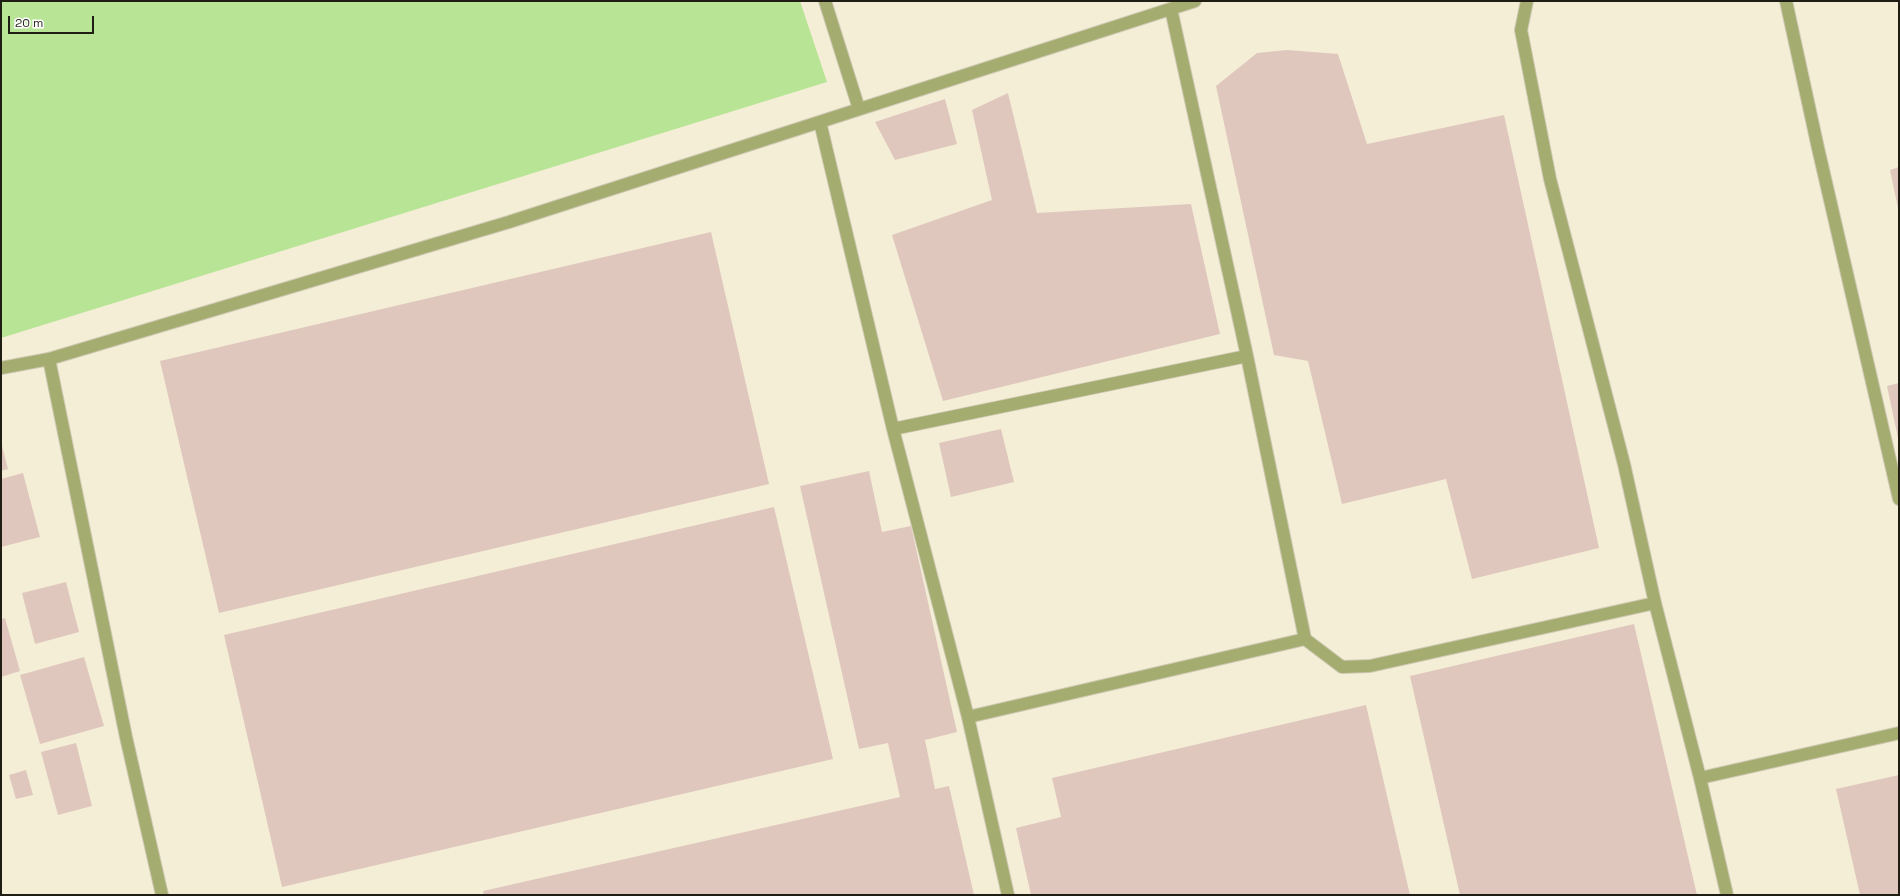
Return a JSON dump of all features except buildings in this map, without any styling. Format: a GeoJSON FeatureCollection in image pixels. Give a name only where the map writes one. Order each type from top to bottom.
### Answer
{"type":"FeatureCollection","features":[{"type":"Feature","properties":{"kind":"lane"},"geometry":{"type":"LineString","coordinates":[[825,1],[859,109]]}},
{"type":"Feature","properties":{"kind":"lane"},"geometry":{"type":"LineString","coordinates":[[1,368],[49,359],[509,222],[1195,1]]}},
{"type":"Feature","properties":{"kind":"lane"},"geometry":{"type":"LineString","coordinates":[[1527,1],[1522,30],[1550,179],[1624,464],[1655,603],[1700,778],[1727,895]]}},
{"type":"Feature","properties":{"kind":"lane"},"geometry":{"type":"LineString","coordinates":[[1786,1],[1818,148],[1899,499]]}},
{"type":"Feature","properties":{"kind":"lane"},"geometry":{"type":"LineString","coordinates":[[1171,9],[1248,356],[1305,639],[1342,667],[1370,666],[1655,603]]}},
{"type":"Feature","properties":{"kind":"lane"},"geometry":{"type":"LineString","coordinates":[[820,122],[893,428],[968,717],[1008,895]]}},
{"type":"Feature","properties":{"kind":"lane"},"geometry":{"type":"LineString","coordinates":[[893,428],[1248,356]]}},
{"type":"Feature","properties":{"kind":"lane"},"geometry":{"type":"LineString","coordinates":[[49,359],[126,737],[162,895]]}},
{"type":"Feature","properties":{"kind":"lane"},"geometry":{"type":"LineString","coordinates":[[968,717],[1305,639]]}},
{"type":"Feature","properties":{"kind":"lane"},"geometry":{"type":"LineString","coordinates":[[1700,778],[1899,733]]}},
{"type":"Feature","properties":{"kind":"green space"},"geometry":{"type":"Polygon","coordinates":[[[1,1],[800,1],[827,82],[1,338],[1,1]]]}}]}
